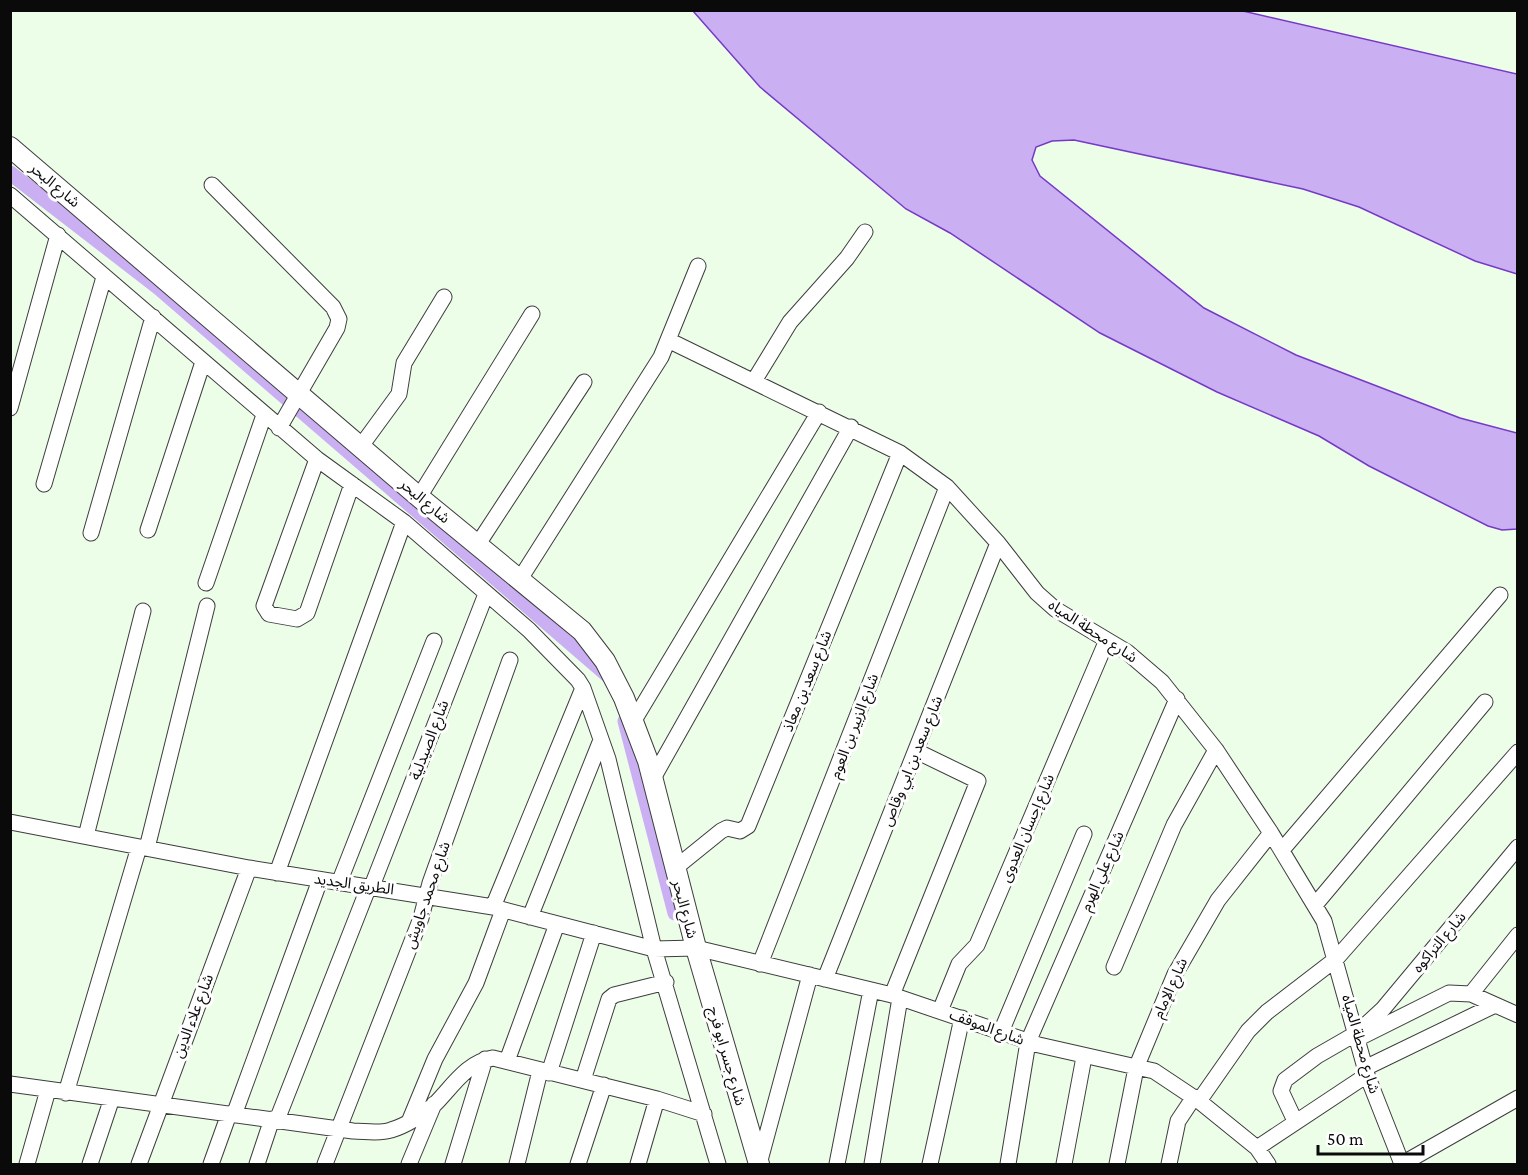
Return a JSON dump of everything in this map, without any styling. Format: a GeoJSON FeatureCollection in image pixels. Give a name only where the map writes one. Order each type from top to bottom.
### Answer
{"type":"FeatureCollection","features":[{"type":"Feature","properties":{"kind":"street","name":"شارع البحر"},"geometry":{"type":"LineString","coordinates":[[10,147],[419,497],[582,631],[605,661],[633,722],[652,780],[696,948]]}},
{"type":"Feature","properties":{"kind":"street"},"geometry":{"type":"LineString","coordinates":[[212,185],[337,313],[337,328],[279,428]]}},
{"type":"Feature","properties":{"kind":"street"},"geometry":{"type":"LineString","coordinates":[[10,195],[316,459],[404,522],[529,630],[584,688],[602,740],[654,949],[666,982],[717,1164]]}},
{"type":"Feature","properties":{"kind":"street"},"geometry":{"type":"LineString","coordinates":[[754,381],[790,322],[835,272],[865,232]]}},
{"type":"Feature","properties":{"kind":"street"},"geometry":{"type":"LineString","coordinates":[[10,408],[58,235]]}},
{"type":"Feature","properties":{"kind":"street"},"geometry":{"type":"LineString","coordinates":[[520,579],[661,357],[698,266]]}},
{"type":"Feature","properties":{"kind":"street"},"geometry":{"type":"LineString","coordinates":[[44,484],[105,277]]}},
{"type":"Feature","properties":{"kind":"street"},"geometry":{"type":"LineString","coordinates":[[361,446],[399,394],[404,363],[444,297]]}},
{"type":"Feature","properties":{"kind":"street"},"geometry":{"type":"LineString","coordinates":[[419,497],[532,314]]}},
{"type":"Feature","properties":{"kind":"street"},"geometry":{"type":"LineString","coordinates":[[91,533],[153,317]]}},
{"type":"Feature","properties":{"kind":"street","name":"شارع محطة المياه"},"geometry":{"type":"LineString","coordinates":[[668,340],[851,427],[900,453],[947,488],[998,543],[1037,592],[1055,609],[1146,666],[1177,699],[1216,750],[1271,833],[1328,930],[1366,1072],[1402,1164]]}},
{"type":"Feature","properties":{"kind":"street"},"geometry":{"type":"LineString","coordinates":[[148,530],[203,362]]}},
{"type":"Feature","properties":{"kind":"street"},"geometry":{"type":"LineString","coordinates":[[478,544],[584,382]]}},
{"type":"Feature","properties":{"kind":"street"},"geometry":{"type":"LineString","coordinates":[[633,722],[819,412]]}},
{"type":"Feature","properties":{"kind":"street"},"geometry":{"type":"LineString","coordinates":[[206,583],[264,415]]}},
{"type":"Feature","properties":{"kind":"street"},"geometry":{"type":"LineString","coordinates":[[652,780],[851,427]]}},
{"type":"Feature","properties":{"kind":"street","name":"شارع سعد بن معاذ"},"geometry":{"type":"LineString","coordinates":[[674,869],[721,831],[727,828],[740,831],[748,826],[900,453]]}},
{"type":"Feature","properties":{"kind":"street"},"geometry":{"type":"LineString","coordinates":[[316,459],[264,606],[269,614],[297,619],[307,613],[352,484]]}},
{"type":"Feature","properties":{"kind":"street","name":"شارع الزبير بن العوم"},"geometry":{"type":"LineString","coordinates":[[760,964],[947,488]]}},
{"type":"Feature","properties":{"kind":"street"},"geometry":{"type":"LineString","coordinates":[[277,873],[404,522]]}},
{"type":"Feature","properties":{"kind":"street","name":"شارع سعد بن ابي وقاص"},"geometry":{"type":"LineString","coordinates":[[759,1164],[818,977],[916,751],[998,543]]}},
{"type":"Feature","properties":{"kind":"street","name":"شارع الصيدلية"},"geometry":{"type":"LineString","coordinates":[[257,1164],[371,886],[486,594]]}},
{"type":"Feature","properties":{"kind":"street"},"geometry":{"type":"LineString","coordinates":[[1282,850],[1500,595]]}},
{"type":"Feature","properties":{"kind":"street"},"geometry":{"type":"LineString","coordinates":[[66,1093],[143,847],[207,606]]}},
{"type":"Feature","properties":{"kind":"street"},"geometry":{"type":"LineString","coordinates":[[86,836],[143,611]]}},
{"type":"Feature","properties":{"kind":"street","name":"شارع إحسان العدوى"},"geometry":{"type":"LineString","coordinates":[[940,1011],[959,964],[977,945],[1107,640]]}},
{"type":"Feature","properties":{"kind":"street"},"geometry":{"type":"LineString","coordinates":[[339,883],[434,641]]}},
{"type":"Feature","properties":{"kind":"street","name":"شارع محمد جاويش"},"geometry":{"type":"LineString","coordinates":[[325,1164],[406,956],[510,660]]}},
{"type":"Feature","properties":{"kind":"street"},"geometry":{"type":"LineString","coordinates":[[409,1122],[435,1059],[476,983],[498,909],[584,688]]}},
{"type":"Feature","properties":{"kind":"street","name":"شارع علي الهرم"},"geometry":{"type":"LineString","coordinates":[[1008,1164],[1028,1042],[1177,699]]}},
{"type":"Feature","properties":{"kind":"street"},"geometry":{"type":"LineString","coordinates":[[1315,905],[1485,702]]}},
{"type":"Feature","properties":{"kind":"street"},"geometry":{"type":"LineString","coordinates":[[530,917],[602,740]]}},
{"type":"Feature","properties":{"kind":"street"},"geometry":{"type":"LineString","coordinates":[[1114,968],[1174,825],[1216,750]]}},
{"type":"Feature","properties":{"kind":"street"},"geometry":{"type":"LineString","coordinates":[[872,1164],[896,996],[978,781],[916,751]]}},
{"type":"Feature","properties":{"kind":"street"},"geometry":{"type":"LineString","coordinates":[[1169,1164],[1175,1130],[1196,1099],[1257,1021],[1336,959],[1518,752]]}},
{"type":"Feature","properties":{"kind":"street","name":"الطريق الجديد"},"geometry":{"type":"LineString","coordinates":[[10,822],[277,873],[427,895],[498,909],[654,949],[696,948]]}},
{"type":"Feature","properties":{"kind":"street","name":"شارع الإمام"},"geometry":{"type":"LineString","coordinates":[[1117,1164],[1136,1068],[1175,974],[1195,936],[1237,874],[1271,833]]}},
{"type":"Feature","properties":{"kind":"street"},"geometry":{"type":"LineString","coordinates":[[1001,1032],[1084,834]]}},
{"type":"Feature","properties":{"kind":"street","name":"شارع التراكوه"},"geometry":{"type":"LineString","coordinates":[[1357,1036],[1383,1009],[1518,847]]}},
{"type":"Feature","properties":{"kind":"street","name":"شارع علاء الدين"},"geometry":{"type":"LineString","coordinates":[[139,1164],[249,868]]}},
{"type":"Feature","properties":{"kind":"street"},"geometry":{"type":"LineString","coordinates":[[211,1164],[320,880]]}},
{"type":"Feature","properties":{"kind":"street"},"geometry":{"type":"LineString","coordinates":[[507,1060],[557,924]]}},
{"type":"Feature","properties":{"kind":"street"},"geometry":{"type":"LineString","coordinates":[[517,1164],[544,1072],[594,933]]}},
{"type":"Feature","properties":{"kind":"street"},"geometry":{"type":"LineString","coordinates":[[1471,994],[1518,935]]}},
{"type":"Feature","properties":{"kind":"street","name":"شارع الموقف"},"geometry":{"type":"LineString","coordinates":[[696,948],[896,996],[1028,1042],[1084,1057],[1154,1071],[1196,1099],[1257,1148],[1268,1164]]}},
{"type":"Feature","properties":{"kind":"street","name":"شارع جسر ابو فرج"},"geometry":{"type":"LineString","coordinates":[[696,948],[759,1164]]}},
{"type":"Feature","properties":{"kind":"street"},"geometry":{"type":"LineString","coordinates":[[583,1080],[609,999],[614,995],[666,982]]}},
{"type":"Feature","properties":{"kind":"street"},"geometry":{"type":"LineString","coordinates":[[837,1164],[871,990]]}},
{"type":"Feature","properties":{"kind":"street"},"geometry":{"type":"LineString","coordinates":[[1295,1121],[1281,1091],[1285,1080],[1317,1056],[1442,995],[1456,992],[1471,994],[1518,1015]]}},
{"type":"Feature","properties":{"kind":"street"},"geometry":{"type":"LineString","coordinates":[[1252,1164],[1257,1148],[1366,1072],[1495,1005]]}},
{"type":"Feature","properties":{"kind":"street"},"geometry":{"type":"LineString","coordinates":[[930,1164],[962,1018]]}},
{"type":"Feature","properties":{"kind":"street"},"geometry":{"type":"LineString","coordinates":[[1064,1164],[1084,1057]]}},
{"type":"Feature","properties":{"kind":"street"},"geometry":{"type":"LineString","coordinates":[[453,1164],[485,1059]]}},
{"type":"Feature","properties":{"kind":"street"},"geometry":{"type":"LineString","coordinates":[[10,1084],[159,1106],[338,1127],[353,1131],[389,1131],[409,1122],[434,1104],[458,1077],[485,1059],[507,1060],[544,1072],[657,1099],[704,1114]]}},
{"type":"Feature","properties":{"kind":"street"},"geometry":{"type":"LineString","coordinates":[[578,1164],[604,1085]]}},
{"type":"Feature","properties":{"kind":"street"},"geometry":{"type":"LineString","coordinates":[[27,1164],[48,1090]]}},
{"type":"Feature","properties":{"kind":"street"},"geometry":{"type":"LineString","coordinates":[[90,1164],[112,1098]]}},
{"type":"Feature","properties":{"kind":"street"},"geometry":{"type":"LineString","coordinates":[[1402,1164],[1518,1098]]}},
{"type":"Feature","properties":{"kind":"street"},"geometry":{"type":"LineString","coordinates":[[638,1164],[657,1099]]}},
{"type":"Feature","properties":{"kind":"street"},"geometry":{"type":"LineString","coordinates":[[409,1164],[434,1104]]}},
{"type":"Feature","properties":{"kind":"shaded area"},"geometry":{"type":"Polygon","coordinates":[[[693,11],[1243,11],[1517,74],[1517,274],[1475,261],[1359,207],[1303,189],[1074,140],[1052,141],[1036,147],[1032,160],[1040,176],[1204,308],[1296,355],[1460,418],[1517,433],[1517,529],[1502,530],[1488,526],[1369,466],[1319,436],[1217,392],[1100,333],[950,233],[906,209],[760,87],[693,11]]]}},
{"type":"Feature","properties":{"kind":"waterway"},"geometry":{"type":"LineString","coordinates":[[10,173],[159,288],[612,679]]}},
{"type":"Feature","properties":{"kind":"waterway"},"geometry":{"type":"LineString","coordinates":[[625,721],[675,913]]}}]}
